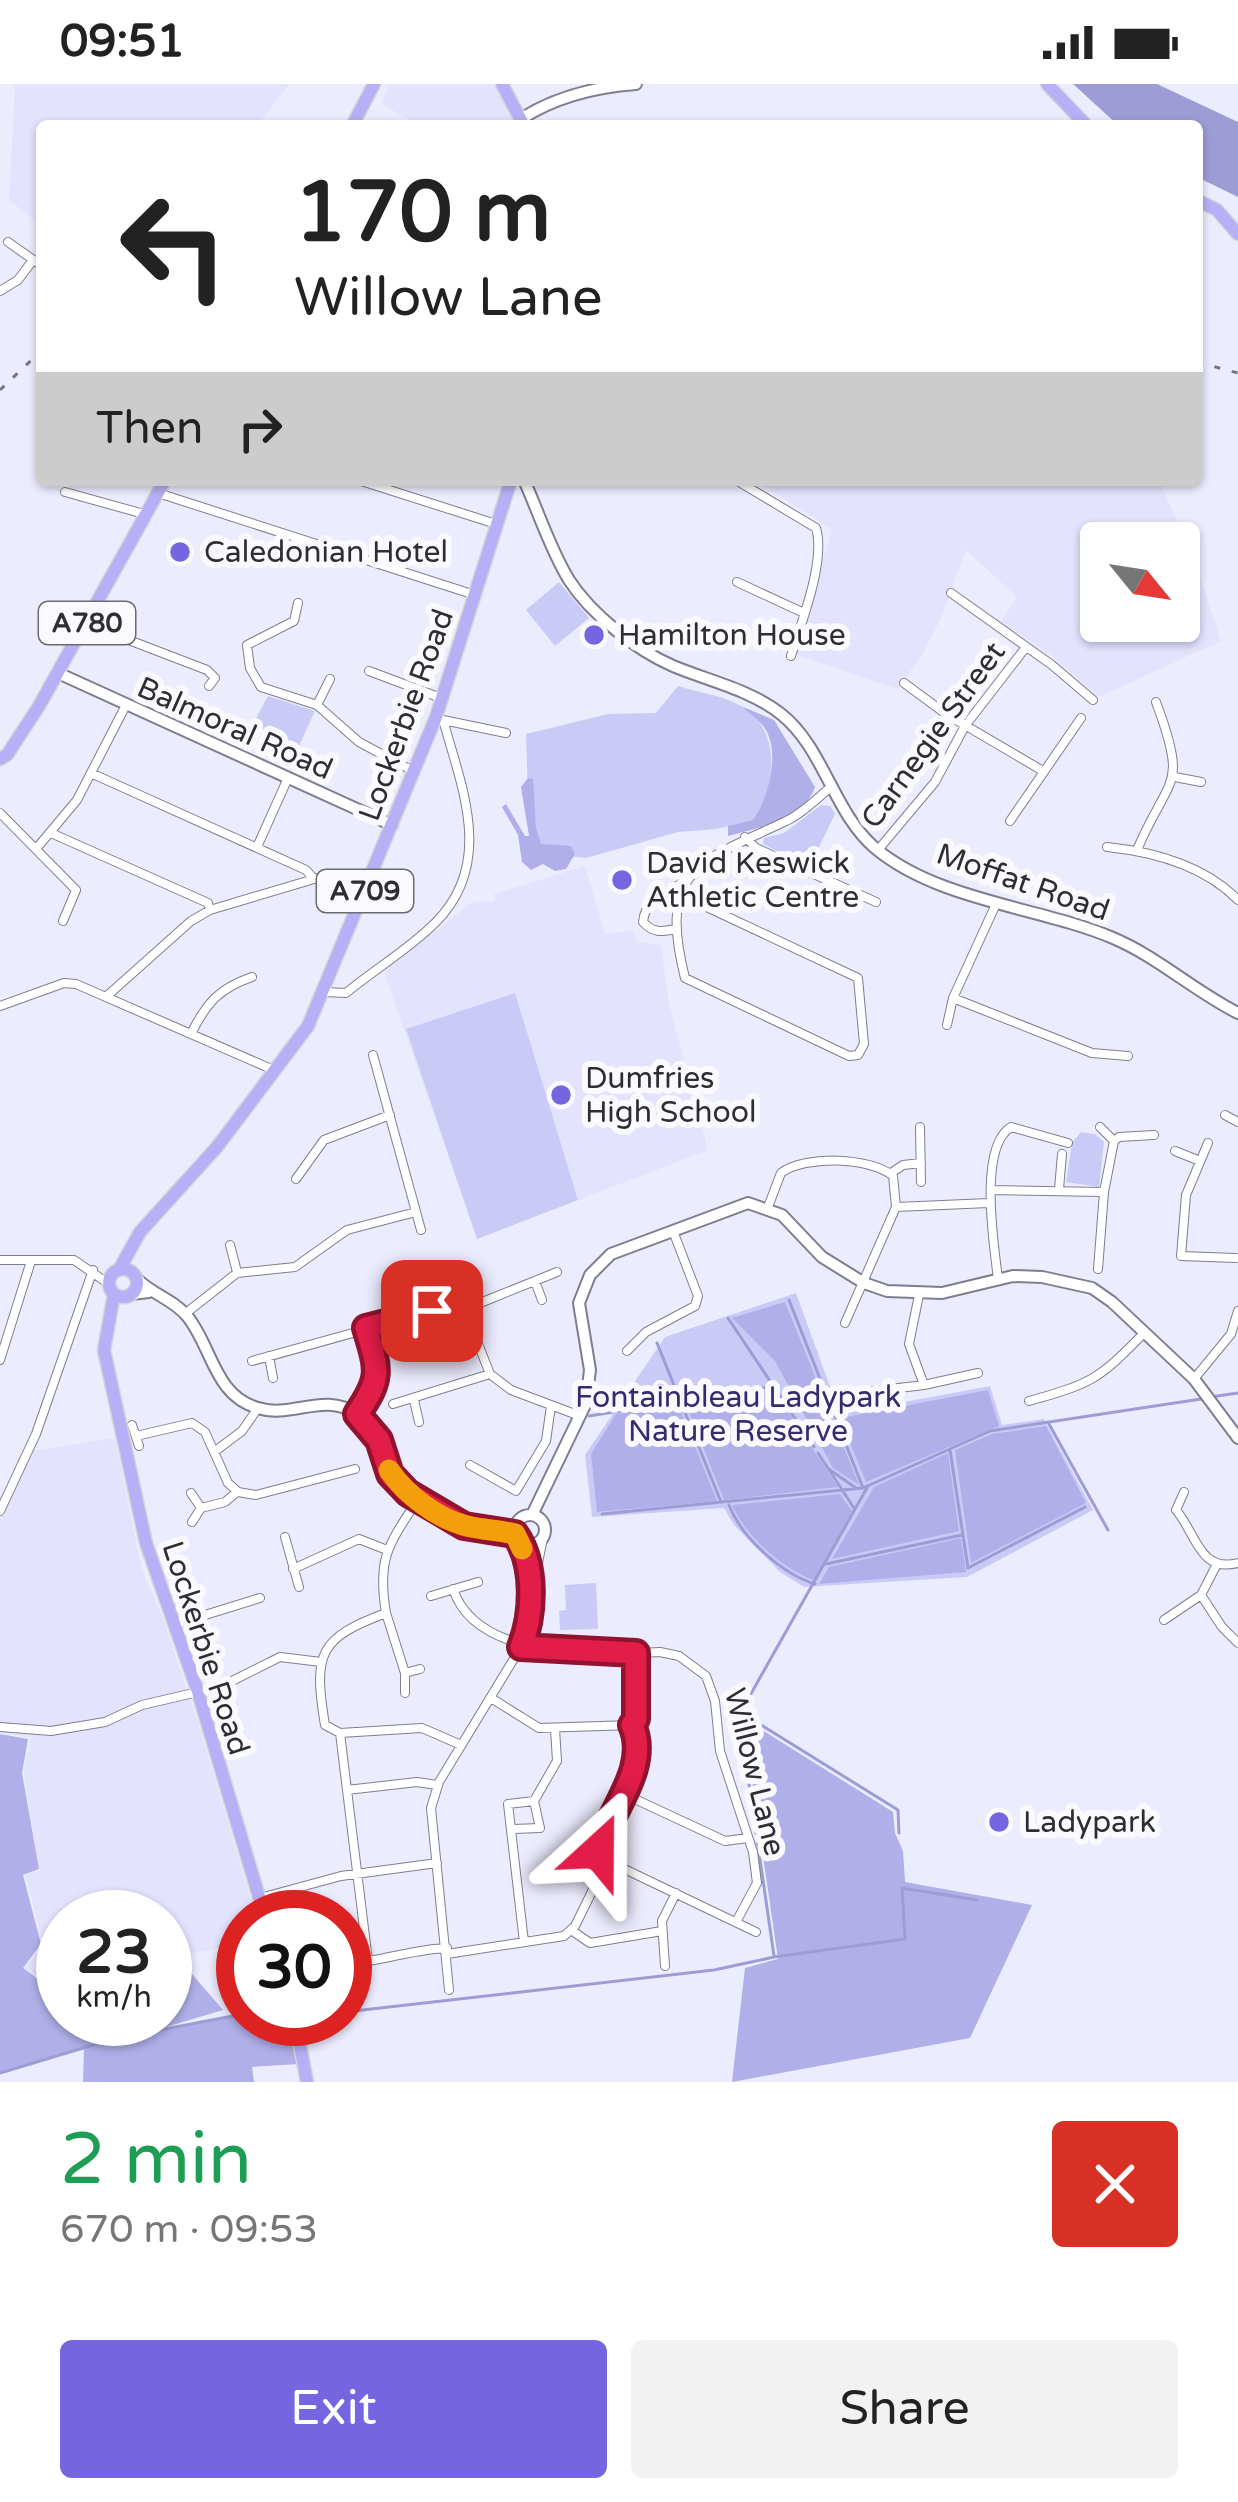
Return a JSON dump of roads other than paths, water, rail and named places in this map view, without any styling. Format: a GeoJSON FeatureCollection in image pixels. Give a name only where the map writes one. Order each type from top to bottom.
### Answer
{"type":"FeatureCollection","features":[{"type":"Feature","properties":{"kind":"main road"},"geometry":{"type":"LineString","coordinates":[[355,120],[374,84]]}},
{"type":"Feature","properties":{"kind":"main road"},"geometry":{"type":"LineString","coordinates":[[502,84],[522,120]]}},
{"type":"Feature","properties":{"kind":"main road"},"geometry":{"type":"LineString","coordinates":[[1047,84],[1081,120]]}},
{"type":"Feature","properties":{"kind":"main road"},"geometry":{"type":"LineString","coordinates":[[1203,203],[1237,228]]}},
{"type":"Feature","properties":{"kind":"main road","name":"A780"},"geometry":{"type":"LineString","coordinates":[[0,759],[18,740],[58,673],[162,486]]}},
{"type":"Feature","properties":{"kind":"main road","name":"Lockerbie Road"},"geometry":{"type":"LineString","coordinates":[[257,1890],[205,1691],[146,1544],[104,1350],[108,1321],[140,1232],[278,1072],[325,992],[439,719],[510,486]]}},
{"type":"Feature","properties":{"kind":"main road"},"geometry":{"type":"LineString","coordinates":[[300,2046],[307,2082]]}},
{"type":"Feature","properties":{"kind":"street"},"geometry":{"type":"LineString","coordinates":[[526,120],[551,103],[596,88],[636,84]]}},
{"type":"Feature","properties":{"kind":"street"},"geometry":{"type":"LineString","coordinates":[[8,242],[36,262]]}},
{"type":"Feature","properties":{"kind":"street"},"geometry":{"type":"LineString","coordinates":[[0,291],[36,265]]}},
{"type":"Feature","properties":{"kind":"street"},"geometry":{"type":"LineString","coordinates":[[162,486],[475,595]]}},
{"type":"Feature","properties":{"kind":"street"},"geometry":{"type":"LineString","coordinates":[[377,486],[496,524]]}},
{"type":"Feature","properties":{"kind":"street","name":"Moffat Road"},"geometry":{"type":"LineString","coordinates":[[527,486],[568,578],[586,601],[668,664],[746,694],[782,715],[878,850],[901,865],[996,904],[1087,928],[1129,945],[1238,1012]]}},
{"type":"Feature","properties":{"kind":"street"},"geometry":{"type":"LineString","coordinates":[[746,486],[816,528],[820,536],[791,656]]}},
{"type":"Feature","properties":{"kind":"street"},"geometry":{"type":"LineString","coordinates":[[65,492],[146,514]]}},
{"type":"Feature","properties":{"kind":"street"},"geometry":{"type":"LineString","coordinates":[[736,582],[804,613]]}},
{"type":"Feature","properties":{"kind":"street"},"geometry":{"type":"LineString","coordinates":[[951,593],[1094,700]]}},
{"type":"Feature","properties":{"kind":"street"},"geometry":{"type":"LineString","coordinates":[[298,603],[294,621],[248,645],[250,668],[261,687],[317,705],[359,742],[414,772]]}},
{"type":"Feature","properties":{"kind":"street"},"geometry":{"type":"LineString","coordinates":[[86,624],[207,670],[215,678],[209,686]]}},
{"type":"Feature","properties":{"kind":"street","name":"Carnegie Street"},"geometry":{"type":"LineString","coordinates":[[878,850],[935,782],[965,726],[1026,647]]}},
{"type":"Feature","properties":{"kind":"street"},"geometry":{"type":"LineString","coordinates":[[369,671],[442,698]]}},
{"type":"Feature","properties":{"kind":"street","name":"Balmoral Road"},"geometry":{"type":"LineString","coordinates":[[58,673],[392,825]]}},
{"type":"Feature","properties":{"kind":"street"},"geometry":{"type":"LineString","coordinates":[[317,705],[330,679]]}},
{"type":"Feature","properties":{"kind":"street"},"geometry":{"type":"LineString","coordinates":[[904,682],[965,726],[1043,770]]}},
{"type":"Feature","properties":{"kind":"street"},"geometry":{"type":"LineString","coordinates":[[1137,850],[1174,777],[1170,741],[1156,702]]}},
{"type":"Feature","properties":{"kind":"street"},"geometry":{"type":"LineString","coordinates":[[36,849],[93,774],[126,705]]}},
{"type":"Feature","properties":{"kind":"street"},"geometry":{"type":"LineString","coordinates":[[1010,820],[1082,718]]}},
{"type":"Feature","properties":{"kind":"street"},"geometry":{"type":"LineString","coordinates":[[325,992],[346,993],[433,925],[458,895],[471,822],[439,719],[506,733]]}},
{"type":"Feature","properties":{"kind":"street"},"geometry":{"type":"LineString","coordinates":[[93,774],[306,871],[314,879]]}},
{"type":"Feature","properties":{"kind":"street"},"geometry":{"type":"LineString","coordinates":[[1174,777],[1201,782]]}},
{"type":"Feature","properties":{"kind":"street"},"geometry":{"type":"LineString","coordinates":[[257,848],[288,778]]}},
{"type":"Feature","properties":{"kind":"street"},"geometry":{"type":"LineString","coordinates":[[675,929],[649,929],[643,922],[650,902],[688,880],[714,854],[791,820],[831,787]]}},
{"type":"Feature","properties":{"kind":"street"},"geometry":{"type":"LineString","coordinates":[[0,813],[76,890],[63,921]]}},
{"type":"Feature","properties":{"kind":"street"},"geometry":{"type":"LineString","coordinates":[[51,833],[208,903],[210,910]]}},
{"type":"Feature","properties":{"kind":"street"},"geometry":{"type":"LineString","coordinates":[[745,837],[756,848],[876,902]]}},
{"type":"Feature","properties":{"kind":"street"},"geometry":{"type":"LineString","coordinates":[[1108,847],[1187,865],[1219,882],[1238,899]]}},
{"type":"Feature","properties":{"kind":"street"},"geometry":{"type":"LineString","coordinates":[[108,995],[191,921],[210,910],[336,875],[368,885]]}},
{"type":"Feature","properties":{"kind":"street"},"geometry":{"type":"LineString","coordinates":[[681,895],[858,978],[862,1051],[849,1057],[685,978],[675,929],[681,895],[688,880]]}},
{"type":"Feature","properties":{"kind":"street"},"geometry":{"type":"LineString","coordinates":[[947,1025],[953,998],[996,904]]}},
{"type":"Feature","properties":{"kind":"street"},"geometry":{"type":"LineString","coordinates":[[192,1032],[207,1002],[227,986],[252,977]]}},
{"type":"Feature","properties":{"kind":"street"},"geometry":{"type":"LineString","coordinates":[[0,1006],[64,983],[108,995],[278,1072]]}},
{"type":"Feature","properties":{"kind":"street"},"geometry":{"type":"LineString","coordinates":[[953,998],[1092,1053],[1129,1056]]}},
{"type":"Feature","properties":{"kind":"street"},"geometry":{"type":"LineString","coordinates":[[373,1055],[421,1229]]}},
{"type":"Feature","properties":{"kind":"street"},"geometry":{"type":"LineString","coordinates":[[296,1179],[324,1140],[390,1115]]}},
{"type":"Feature","properties":{"kind":"street"},"geometry":{"type":"LineString","coordinates":[[1225,1115],[1238,1122]]}},
{"type":"Feature","properties":{"kind":"street"},"geometry":{"type":"LineString","coordinates":[[920,1127],[921,1182]]}},
{"type":"Feature","properties":{"kind":"street"},"geometry":{"type":"LineString","coordinates":[[998,1279],[989,1203],[997,1142],[1011,1127],[1068,1143]]}},
{"type":"Feature","properties":{"kind":"street"},"geometry":{"type":"LineString","coordinates":[[1100,1127],[1114,1141]]}},
{"type":"Feature","properties":{"kind":"street"},"geometry":{"type":"LineString","coordinates":[[1098,1269],[1114,1141],[1154,1135]]}},
{"type":"Feature","properties":{"kind":"street"},"geometry":{"type":"LineString","coordinates":[[1208,1144],[1186,1195],[1181,1256],[1237,1259]]}},
{"type":"Feature","properties":{"kind":"street"},"geometry":{"type":"LineString","coordinates":[[1175,1151],[1201,1161]]}},
{"type":"Feature","properties":{"kind":"street"},"geometry":{"type":"LineString","coordinates":[[1059,1190],[1062,1154]]}},
{"type":"Feature","properties":{"kind":"street"},"geometry":{"type":"LineString","coordinates":[[768,1207],[781,1173],[802,1162],[821,1159],[891,1173],[921,1163]]}},
{"type":"Feature","properties":{"kind":"street"},"geometry":{"type":"LineString","coordinates":[[845,1324],[896,1207],[891,1173]]}},
{"type":"Feature","properties":{"kind":"street"},"geometry":{"type":"LineString","coordinates":[[991,1190],[1104,1192]]}},
{"type":"Feature","properties":{"kind":"street"},"geometry":{"type":"LineString","coordinates":[[896,1207],[989,1203]]}},
{"type":"Feature","properties":{"kind":"street"},"geometry":{"type":"LineString","coordinates":[[532,1592],[518,1520],[532,1515],[582,1416],[590,1370],[580,1318],[583,1288],[611,1254],[734,1205],[768,1207],[794,1225],[823,1258],[887,1292],[942,1294],[998,1279],[1042,1277],[1092,1288],[1194,1378],[1238,1438]]}},
{"type":"Feature","properties":{"kind":"street"},"geometry":{"type":"LineString","coordinates":[[185,1313],[237,1273],[295,1267],[347,1230],[416,1212]]}},
{"type":"Feature","properties":{"kind":"street"},"geometry":{"type":"LineString","coordinates":[[627,1351],[646,1332],[695,1306],[698,1296],[673,1229]]}},
{"type":"Feature","properties":{"kind":"street"},"geometry":{"type":"LineString","coordinates":[[230,1245],[237,1273]]}},
{"type":"Feature","properties":{"kind":"street"},"geometry":{"type":"LineString","coordinates":[[0,1260],[74,1260],[149,1292],[185,1313],[225,1385],[258,1408],[336,1404],[357,1414],[379,1440],[390,1474],[418,1500],[464,1526],[535,1544],[543,1538]]}},
{"type":"Feature","properties":{"kind":"street"},"geometry":{"type":"LineString","coordinates":[[0,1360],[31,1261]]}},
{"type":"Feature","properties":{"kind":"street"},"geometry":{"type":"LineString","coordinates":[[0,1511],[55,1386],[92,1270]]}},
{"type":"Feature","properties":{"kind":"street"},"geometry":{"type":"LineString","coordinates":[[557,1272],[479,1303],[469,1321],[490,1374],[511,1390],[582,1416]]}},
{"type":"Feature","properties":{"kind":"street"},"geometry":{"type":"LineString","coordinates":[[535,1281],[542,1300]]}},
{"type":"Feature","properties":{"kind":"street"},"geometry":{"type":"LineString","coordinates":[[919,1295],[909,1344],[925,1385]]}},
{"type":"Feature","properties":{"kind":"street"},"geometry":{"type":"LineString","coordinates":[[411,1315],[416,1301]]}},
{"type":"Feature","properties":{"kind":"street"},"geometry":{"type":"LineString","coordinates":[[252,1361],[432,1311]]}},
{"type":"Feature","properties":{"kind":"street"},"geometry":{"type":"LineString","coordinates":[[1194,1378],[1227,1340],[1238,1311]]}},
{"type":"Feature","properties":{"kind":"street"},"geometry":{"type":"LineString","coordinates":[[357,1414],[378,1374],[366,1328]]}},
{"type":"Feature","properties":{"kind":"street"},"geometry":{"type":"LineString","coordinates":[[1029,1401],[1085,1386],[1144,1332]]}},
{"type":"Feature","properties":{"kind":"street"},"geometry":{"type":"LineString","coordinates":[[269,1356],[273,1378]]}},
{"type":"Feature","properties":{"kind":"street"},"geometry":{"type":"LineString","coordinates":[[848,1394],[978,1373]]}},
{"type":"Feature","properties":{"kind":"street"},"geometry":{"type":"LineString","coordinates":[[393,1404],[490,1374]]}},
{"type":"Feature","properties":{"kind":"street"},"geometry":{"type":"LineString","coordinates":[[414,1400],[419,1422]]}},
{"type":"Feature","properties":{"kind":"street"},"geometry":{"type":"LineString","coordinates":[[470,1465],[516,1490],[547,1441],[551,1406]]}},
{"type":"Feature","properties":{"kind":"street"},"geometry":{"type":"LineString","coordinates":[[214,1452],[249,1424],[258,1408]]}},
{"type":"Feature","properties":{"kind":"street"},"geometry":{"type":"LineString","coordinates":[[135,1435],[192,1423],[205,1432],[228,1483],[238,1492],[256,1495],[355,1469]]}},
{"type":"Feature","properties":{"kind":"street"},"geometry":{"type":"LineString","coordinates":[[328,1461],[332,1474]]}},
{"type":"Feature","properties":{"kind":"street"},"geometry":{"type":"LineString","coordinates":[[192,1522],[201,1508],[225,1502],[238,1492]]}},
{"type":"Feature","properties":{"kind":"street"},"geometry":{"type":"LineString","coordinates":[[1184,1492],[1176,1510],[1203,1556],[1217,1564],[1238,1563]]}},
{"type":"Feature","properties":{"kind":"street"},"geometry":{"type":"LineString","coordinates":[[190,1493],[201,1508]]}},
{"type":"Feature","properties":{"kind":"street"},"geometry":{"type":"LineString","coordinates":[[406,1693],[380,1576],[387,1550],[418,1500]]}},
{"type":"Feature","properties":{"kind":"street"},"geometry":{"type":"LineString","coordinates":[[449,1990],[430,1808],[437,1785],[521,1647],[543,1538],[544,1524],[532,1515]]}},
{"type":"Feature","properties":{"kind":"street"},"geometry":{"type":"LineString","coordinates":[[285,1537],[299,1587]]}},
{"type":"Feature","properties":{"kind":"street"},"geometry":{"type":"LineString","coordinates":[[293,1569],[359,1540],[387,1550]]}},
{"type":"Feature","properties":{"kind":"street"},"geometry":{"type":"LineString","coordinates":[[1164,1620],[1201,1595],[1217,1564]]}},
{"type":"Feature","properties":{"kind":"street"},"geometry":{"type":"LineString","coordinates":[[431,1596],[478,1582]]}},
{"type":"Feature","properties":{"kind":"street"},"geometry":{"type":"LineString","coordinates":[[453,1589],[460,1609],[521,1647]]}},
{"type":"Feature","properties":{"kind":"street"},"geometry":{"type":"LineString","coordinates":[[1201,1595],[1238,1643]]}},
{"type":"Feature","properties":{"kind":"street"},"geometry":{"type":"LineString","coordinates":[[176,1624],[260,1598]]}},
{"type":"Feature","properties":{"kind":"street"},"geometry":{"type":"LineString","coordinates":[[386,1613],[334,1635],[321,1662],[325,1725],[340,1733],[422,1728],[461,1745]]}},
{"type":"Feature","properties":{"kind":"street","name":"Willow Lane"},"geometry":{"type":"LineString","coordinates":[[521,1647],[679,1656],[706,1676],[716,1701],[720,1751],[757,1883],[736,1922]]}},
{"type":"Feature","properties":{"kind":"street"},"geometry":{"type":"LineString","coordinates":[[632,1725],[636,1719],[636,1653]]}},
{"type":"Feature","properties":{"kind":"street"},"geometry":{"type":"LineString","coordinates":[[0,1727],[35,1732],[105,1721],[142,1705],[205,1691],[280,1657],[321,1662]]}},
{"type":"Feature","properties":{"kind":"street"},"geometry":{"type":"LineString","coordinates":[[405,1673],[420,1669]]}},
{"type":"Feature","properties":{"kind":"street"},"geometry":{"type":"LineString","coordinates":[[490,1698],[539,1728],[632,1725]]}},
{"type":"Feature","properties":{"kind":"street"},"geometry":{"type":"LineString","coordinates":[[608,1867],[598,1851],[636,1761],[637,1736],[632,1725]]}},
{"type":"Feature","properties":{"kind":"street"},"geometry":{"type":"LineString","coordinates":[[513,1829],[540,1828],[534,1801],[557,1761],[556,1730]]}},
{"type":"Feature","properties":{"kind":"street"},"geometry":{"type":"LineString","coordinates":[[340,1733],[368,1961],[402,1957],[419,1949],[447,1951],[563,1936],[571,1930],[603,1869],[616,1864],[756,1932]]}},
{"type":"Feature","properties":{"kind":"street"},"geometry":{"type":"LineString","coordinates":[[347,1790],[417,1782],[437,1785]]}},
{"type":"Feature","properties":{"kind":"street"},"geometry":{"type":"LineString","coordinates":[[624,1794],[725,1841],[748,1838]]}},
{"type":"Feature","properties":{"kind":"street"},"geometry":{"type":"LineString","coordinates":[[524,1942],[508,1804],[534,1801]]}},
{"type":"Feature","properties":{"kind":"street"},"geometry":{"type":"LineString","coordinates":[[291,1890],[356,1874],[437,1864]]}},
{"type":"Feature","properties":{"kind":"street"},"geometry":{"type":"LineString","coordinates":[[665,1966],[662,1921],[676,1893]]}},
{"type":"Feature","properties":{"kind":"street"},"geometry":{"type":"LineString","coordinates":[[571,1930],[590,1943],[662,1931]]}},
{"type":"Feature","properties":{"kind":"waterway"},"geometry":{"type":"LineString","coordinates":[[789,1300],[863,1488]]}},
{"type":"Feature","properties":{"kind":"waterway"},"geometry":{"type":"LineString","coordinates":[[728,1318],[798,1423]]}},
{"type":"Feature","properties":{"kind":"waterway"},"geometry":{"type":"LineString","coordinates":[[657,1343],[721,1502]]}},
{"type":"Feature","properties":{"kind":"waterway"},"geometry":{"type":"LineString","coordinates":[[589,1416],[774,1386]]}},
{"type":"Feature","properties":{"kind":"waterway"},"geometry":{"type":"LineString","coordinates":[[1210,1397],[1238,1393]]}},
{"type":"Feature","properties":{"kind":"waterway"},"geometry":{"type":"LineString","coordinates":[[602,1514],[863,1488],[990,1431],[1201,1399]]}},
{"type":"Feature","properties":{"kind":"waterway"},"geometry":{"type":"LineString","coordinates":[[1049,1424],[1108,1530]]}},
{"type":"Feature","properties":{"kind":"waterway"},"geometry":{"type":"LineString","coordinates":[[803,1431],[814,1447]]}},
{"type":"Feature","properties":{"kind":"waterway"},"geometry":{"type":"LineString","coordinates":[[950,1450],[968,1568],[1085,1507]]}},
{"type":"Feature","properties":{"kind":"waterway"},"geometry":{"type":"LineString","coordinates":[[818,1453],[854,1508]]}},
{"type":"Feature","properties":{"kind":"waterway"},"geometry":{"type":"LineString","coordinates":[[830,1470],[856,1488]]}},
{"type":"Feature","properties":{"kind":"waterway"},"geometry":{"type":"LineString","coordinates":[[774,1956],[739,1715],[868,1486]]}},
{"type":"Feature","properties":{"kind":"waterway"},"geometry":{"type":"LineString","coordinates":[[729,1505],[764,1553],[815,1584]]}},
{"type":"Feature","properties":{"kind":"waterway"},"geometry":{"type":"LineString","coordinates":[[826,1564],[962,1535]]}},
{"type":"Feature","properties":{"kind":"waterway"},"geometry":{"type":"LineString","coordinates":[[742,1713],[898,1810],[899,1833]]}},
{"type":"Feature","properties":{"kind":"waterway"},"geometry":{"type":"LineString","coordinates":[[372,2009],[714,1970],[905,1939],[902,1888],[977,1900]]}},
{"type":"Feature","properties":{"kind":"waterway"},"geometry":{"type":"LineString","coordinates":[[0,2073],[113,2039],[216,2019]]}},
{"type":"Feature","properties":{"kind":"railway"},"geometry":{"type":"LineString","coordinates":[[0,390],[36,356]]}},
{"type":"Feature","properties":{"kind":"railway"},"geometry":{"type":"LineString","coordinates":[[1203,364],[1238,373]]}},
{"type":"Feature","properties":{"kind":"place","name":"Caledonian Hotel"},"geometry":{"type":"Point","coordinates":[180,552]}},
{"type":"Feature","properties":{"kind":"place","name":"Hamilton House"},"geometry":{"type":"Point","coordinates":[594,635]}},
{"type":"Feature","properties":{"kind":"place","name":"David Keswick Athletic Centre"},"geometry":{"type":"Point","coordinates":[622,880]}},
{"type":"Feature","properties":{"kind":"place","name":"Dumfries High School"},"geometry":{"type":"Point","coordinates":[561,1095]}},
{"type":"Feature","properties":{"kind":"place","name":"Ladypark"},"geometry":{"type":"Point","coordinates":[999,1822]}},
{"type":"Feature","properties":{"kind":"park label","name":"Fontainbleau Ladypark Nature Reserve"},"geometry":{"type":"Point","coordinates":[738,1414]}}]}
